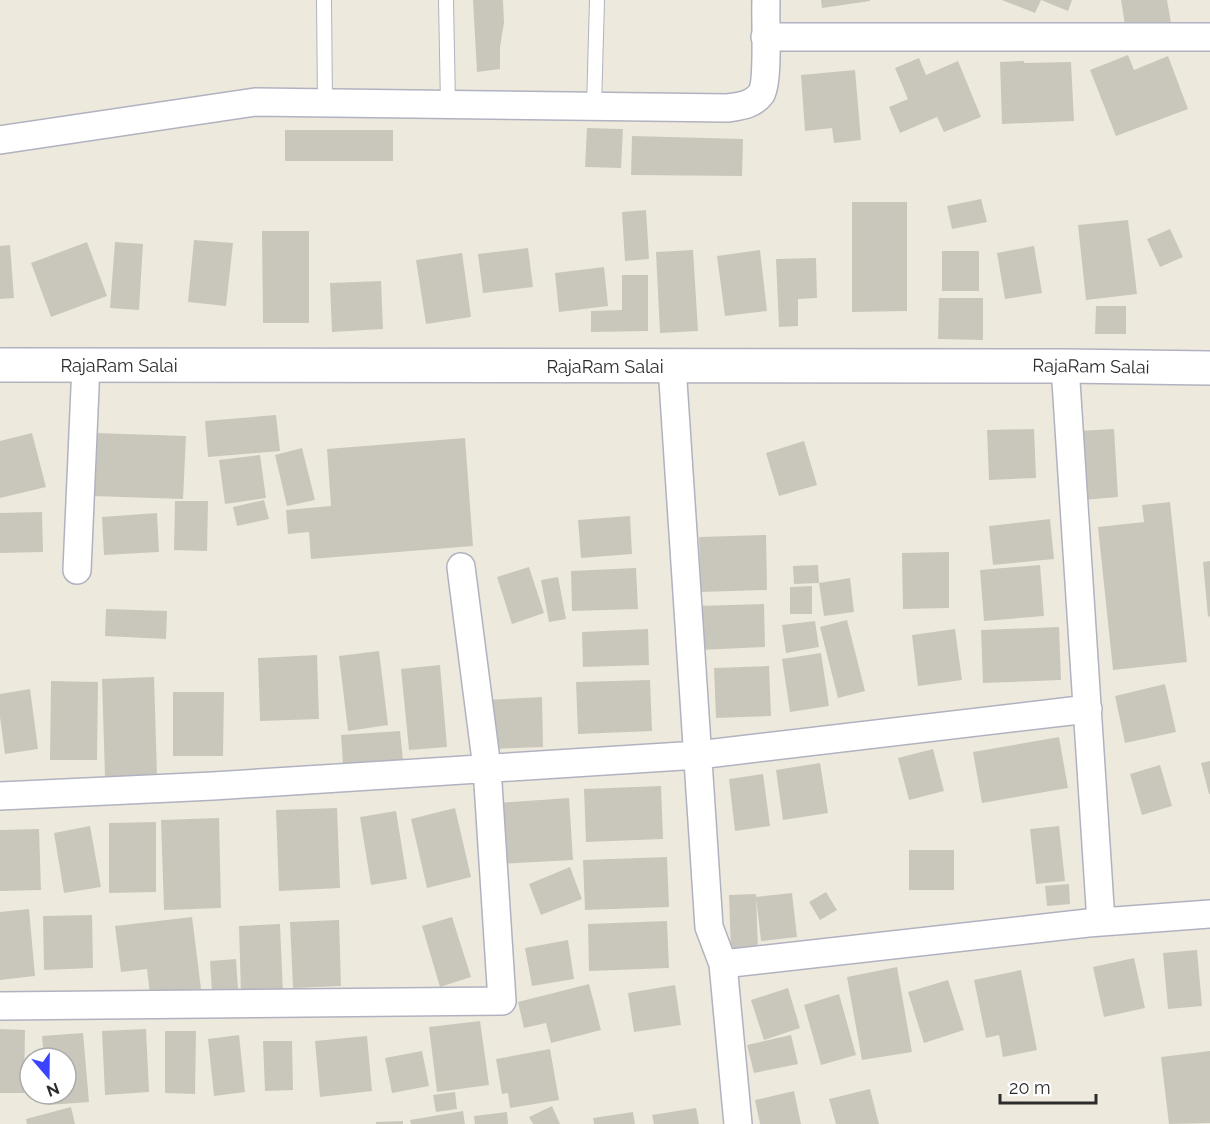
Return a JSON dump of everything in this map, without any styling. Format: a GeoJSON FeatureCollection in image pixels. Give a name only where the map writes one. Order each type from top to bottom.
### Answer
{"type":"FeatureCollection","features":[{"type":"Feature","properties":{"kind":"street"},"geometry":{"type":"LineString","coordinates":[[0,140],[255,102],[728,108],[750,104],[762,92],[765,76],[765,0]]}},
{"type":"Feature","properties":{"kind":"street"},"geometry":{"type":"LineString","coordinates":[[765,37],[1210,37]]}},
{"type":"Feature","properties":{"kind":"street","name":"RajaRam Salai"},"geometry":{"type":"LineString","coordinates":[[0,365],[1210,368]]}},
{"type":"Feature","properties":{"kind":"street"},"geometry":{"type":"LineString","coordinates":[[77,570],[86,365]]}},
{"type":"Feature","properties":{"kind":"street"},"geometry":{"type":"LineString","coordinates":[[672,366],[709,927],[723,964],[738,1124]]}},
{"type":"Feature","properties":{"kind":"street"},"geometry":{"type":"LineString","coordinates":[[1065,366],[1101,922]]}},
{"type":"Feature","properties":{"kind":"street"},"geometry":{"type":"LineString","coordinates":[[0,1006],[502,1000],[487,768],[461,567]]}},
{"type":"Feature","properties":{"kind":"street"},"geometry":{"type":"LineString","coordinates":[[0,796],[213,786],[698,755],[1088,709]]}},
{"type":"Feature","properties":{"kind":"street"},"geometry":{"type":"LineString","coordinates":[[723,964],[1101,922],[1210,914]]}},
{"type":"Feature","properties":{"kind":"lane"},"geometry":{"type":"LineString","coordinates":[[324,0],[325,103]]}},
{"type":"Feature","properties":{"kind":"lane"},"geometry":{"type":"LineString","coordinates":[[446,0],[448,105]]}},
{"type":"Feature","properties":{"kind":"lane"},"geometry":{"type":"LineString","coordinates":[[594,106],[597,0]]}},
{"type":"Feature","properties":{"kind":"building"},"geometry":{"type":"Polygon","coordinates":[[[473,0],[503,0],[504,23],[500,47],[500,69],[477,72],[473,0]]]}},
{"type":"Feature","properties":{"kind":"building"},"geometry":{"type":"Polygon","coordinates":[[[821,0],[870,0],[870,1],[822,8],[821,0]]]}},
{"type":"Feature","properties":{"kind":"building"},"geometry":{"type":"Polygon","coordinates":[[[1002,0],[1041,0],[1035,13],[1002,0]]]}},
{"type":"Feature","properties":{"kind":"building"},"geometry":{"type":"Polygon","coordinates":[[[1041,0],[1072,0],[1068,11],[1041,0]]]}},
{"type":"Feature","properties":{"kind":"building"},"geometry":{"type":"Polygon","coordinates":[[[1121,0],[1167,0],[1171,23],[1126,31],[1121,0]]]}},
{"type":"Feature","properties":{"kind":"building"},"geometry":{"type":"Polygon","coordinates":[[[1128,55],[1134,70],[1168,56],[1188,109],[1116,136],[1090,70],[1128,55]]]}},
{"type":"Feature","properties":{"kind":"building"},"geometry":{"type":"Polygon","coordinates":[[[919,58],[926,75],[958,61],[981,117],[944,132],[937,117],[900,133],[889,107],[908,99],[895,68],[919,58]]]}},
{"type":"Feature","properties":{"kind":"building"},"geometry":{"type":"Polygon","coordinates":[[[1024,61],[1024,63],[1071,62],[1074,121],[1002,124],[1000,62],[1024,61]]]}},
{"type":"Feature","properties":{"kind":"building"},"geometry":{"type":"Polygon","coordinates":[[[855,70],[861,140],[834,143],[832,128],[805,131],[801,75],[855,70]]]}},
{"type":"Feature","properties":{"kind":"building"},"geometry":{"type":"Polygon","coordinates":[[[587,128],[623,129],[621,168],[585,167],[587,128]]]}},
{"type":"Feature","properties":{"kind":"building"},"geometry":{"type":"Polygon","coordinates":[[[285,130],[393,130],[393,161],[285,161],[285,130]]]}},
{"type":"Feature","properties":{"kind":"building"},"geometry":{"type":"Polygon","coordinates":[[[632,136],[743,139],[742,176],[631,175],[632,136]]]}},
{"type":"Feature","properties":{"kind":"building"},"geometry":{"type":"Polygon","coordinates":[[[981,199],[987,222],[952,229],[947,206],[981,199]]]}},
{"type":"Feature","properties":{"kind":"building"},"geometry":{"type":"Polygon","coordinates":[[[852,202],[907,202],[907,311],[852,312],[852,202]]]}},
{"type":"Feature","properties":{"kind":"building"},"geometry":{"type":"Polygon","coordinates":[[[646,210],[649,259],[625,261],[622,212],[646,210]]]}},
{"type":"Feature","properties":{"kind":"building"},"geometry":{"type":"Polygon","coordinates":[[[1128,220],[1137,294],[1086,300],[1078,225],[1128,220]]]}},
{"type":"Feature","properties":{"kind":"building"},"geometry":{"type":"Polygon","coordinates":[[[1170,229],[1183,257],[1160,267],[1147,239],[1170,229]]]}},
{"type":"Feature","properties":{"kind":"building"},"geometry":{"type":"Polygon","coordinates":[[[262,231],[309,231],[309,323],[263,323],[262,231]]]}},
{"type":"Feature","properties":{"kind":"building"},"geometry":{"type":"Polygon","coordinates":[[[194,240],[233,243],[226,306],[188,302],[194,240]]]}},
{"type":"Feature","properties":{"kind":"building"},"geometry":{"type":"Polygon","coordinates":[[[87,242],[107,296],[51,317],[31,263],[87,242]]]}},
{"type":"Feature","properties":{"kind":"building"},"geometry":{"type":"Polygon","coordinates":[[[115,242],[143,244],[139,310],[110,308],[115,242]]]}},
{"type":"Feature","properties":{"kind":"building"},"geometry":{"type":"Polygon","coordinates":[[[10,245],[14,298],[0,299],[0,246],[10,245]]]}},
{"type":"Feature","properties":{"kind":"building"},"geometry":{"type":"Polygon","coordinates":[[[1034,246],[1042,293],[1005,299],[997,253],[1034,246]]]}},
{"type":"Feature","properties":{"kind":"building"},"geometry":{"type":"Polygon","coordinates":[[[528,248],[533,287],[483,293],[478,254],[528,248]]]}},
{"type":"Feature","properties":{"kind":"building"},"geometry":{"type":"Polygon","coordinates":[[[693,250],[698,331],[660,333],[656,252],[693,250]]]}},
{"type":"Feature","properties":{"kind":"building"},"geometry":{"type":"Polygon","coordinates":[[[760,250],[767,311],[725,316],[717,256],[760,250]]]}},
{"type":"Feature","properties":{"kind":"building"},"geometry":{"type":"Polygon","coordinates":[[[942,251],[979,251],[979,291],[942,291],[942,251]]]}},
{"type":"Feature","properties":{"kind":"building"},"geometry":{"type":"Polygon","coordinates":[[[462,253],[471,317],[426,324],[416,260],[462,253]]]}},
{"type":"Feature","properties":{"kind":"building"},"geometry":{"type":"Polygon","coordinates":[[[816,258],[817,298],[798,299],[798,326],[779,327],[776,259],[816,258]]]}},
{"type":"Feature","properties":{"kind":"building"},"geometry":{"type":"Polygon","coordinates":[[[604,267],[608,306],[559,312],[555,273],[604,267]]]}},
{"type":"Feature","properties":{"kind":"building"},"geometry":{"type":"Polygon","coordinates":[[[622,275],[648,275],[648,331],[591,332],[591,311],[622,310],[622,275]]]}},
{"type":"Feature","properties":{"kind":"building"},"geometry":{"type":"Polygon","coordinates":[[[381,281],[383,329],[332,332],[330,283],[381,281]]]}},
{"type":"Feature","properties":{"kind":"building"},"geometry":{"type":"Polygon","coordinates":[[[939,298],[983,298],[983,340],[938,339],[939,298]]]}},
{"type":"Feature","properties":{"kind":"building"},"geometry":{"type":"Polygon","coordinates":[[[1096,306],[1126,306],[1126,334],[1095,334],[1096,306]]]}},
{"type":"Feature","properties":{"kind":"building"},"geometry":{"type":"Polygon","coordinates":[[[276,415],[280,451],[208,457],[205,421],[276,415]]]}},
{"type":"Feature","properties":{"kind":"building"},"geometry":{"type":"Polygon","coordinates":[[[1034,429],[1036,478],[989,480],[987,430],[1034,429]]]}},
{"type":"Feature","properties":{"kind":"building"},"geometry":{"type":"Polygon","coordinates":[[[1114,429],[1118,497],[1083,500],[1079,431],[1114,429]]]}},
{"type":"Feature","properties":{"kind":"building"},"geometry":{"type":"Polygon","coordinates":[[[32,433],[46,487],[0,498],[0,441],[32,433]]]}},
{"type":"Feature","properties":{"kind":"building"},"geometry":{"type":"Polygon","coordinates":[[[95,433],[186,436],[183,499],[92,496],[95,433]]]}},
{"type":"Feature","properties":{"kind":"building"},"geometry":{"type":"Polygon","coordinates":[[[465,438],[473,546],[311,559],[309,532],[288,534],[286,510],[331,506],[327,449],[465,438]]]}},
{"type":"Feature","properties":{"kind":"building"},"geometry":{"type":"Polygon","coordinates":[[[804,441],[817,485],[779,496],[766,453],[804,441]]]}},
{"type":"Feature","properties":{"kind":"building"},"geometry":{"type":"Polygon","coordinates":[[[302,448],[315,500],[287,506],[275,455],[302,448]]]}},
{"type":"Feature","properties":{"kind":"building"},"geometry":{"type":"Polygon","coordinates":[[[260,455],[266,498],[225,504],[219,460],[260,455]]]}},
{"type":"Feature","properties":{"kind":"building"},"geometry":{"type":"Polygon","coordinates":[[[264,500],[269,519],[237,526],[233,507],[264,500]]]}},
{"type":"Feature","properties":{"kind":"building"},"geometry":{"type":"Polygon","coordinates":[[[175,501],[208,501],[207,551],[174,550],[175,501]]]}},
{"type":"Feature","properties":{"kind":"building"},"geometry":{"type":"Polygon","coordinates":[[[1170,502],[1187,662],[1113,670],[1098,527],[1144,522],[1142,505],[1170,502]]]}},
{"type":"Feature","properties":{"kind":"building"},"geometry":{"type":"Polygon","coordinates":[[[42,512],[43,552],[0,553],[0,513],[42,512]]]}},
{"type":"Feature","properties":{"kind":"building"},"geometry":{"type":"Polygon","coordinates":[[[157,513],[159,552],[104,555],[102,517],[157,513]]]}},
{"type":"Feature","properties":{"kind":"building"},"geometry":{"type":"Polygon","coordinates":[[[630,516],[632,554],[581,558],[578,520],[630,516]]]}},
{"type":"Feature","properties":{"kind":"building"},"geometry":{"type":"Polygon","coordinates":[[[1050,519],[1054,559],[993,565],[989,526],[1050,519]]]}},
{"type":"Feature","properties":{"kind":"building"},"geometry":{"type":"Polygon","coordinates":[[[766,535],[767,590],[701,592],[699,537],[766,535]]]}},
{"type":"Feature","properties":{"kind":"building"},"geometry":{"type":"Polygon","coordinates":[[[949,552],[949,608],[903,609],[902,553],[949,552]]]}},
{"type":"Feature","properties":{"kind":"building"},"geometry":{"type":"Polygon","coordinates":[[[1210,561],[1210,616],[1208,617],[1203,562],[1210,561]]]}},
{"type":"Feature","properties":{"kind":"building"},"geometry":{"type":"Polygon","coordinates":[[[818,565],[819,583],[794,584],[793,566],[818,565]]]}},
{"type":"Feature","properties":{"kind":"building"},"geometry":{"type":"Polygon","coordinates":[[[1040,565],[1044,616],[984,621],[980,570],[1040,565]]]}},
{"type":"Feature","properties":{"kind":"building"},"geometry":{"type":"Polygon","coordinates":[[[529,567],[544,613],[512,624],[497,577],[529,567]]]}},
{"type":"Feature","properties":{"kind":"building"},"geometry":{"type":"Polygon","coordinates":[[[636,568],[638,609],[572,611],[571,571],[636,568]]]}},
{"type":"Feature","properties":{"kind":"building"},"geometry":{"type":"Polygon","coordinates":[[[558,577],[566,619],[549,622],[541,580],[558,577]]]}},
{"type":"Feature","properties":{"kind":"building"},"geometry":{"type":"Polygon","coordinates":[[[850,578],[854,612],[824,616],[819,583],[850,578]]]}},
{"type":"Feature","properties":{"kind":"building"},"geometry":{"type":"Polygon","coordinates":[[[812,586],[812,614],[790,614],[790,587],[812,586]]]}},
{"type":"Feature","properties":{"kind":"building"},"geometry":{"type":"Polygon","coordinates":[[[764,604],[765,647],[699,650],[697,606],[764,604]]]}},
{"type":"Feature","properties":{"kind":"building"},"geometry":{"type":"Polygon","coordinates":[[[106,609],[167,611],[166,639],[105,636],[106,609]]]}},
{"type":"Feature","properties":{"kind":"building"},"geometry":{"type":"Polygon","coordinates":[[[847,620],[865,691],[838,698],[820,627],[847,620]]]}},
{"type":"Feature","properties":{"kind":"building"},"geometry":{"type":"Polygon","coordinates":[[[815,621],[819,647],[786,653],[782,625],[815,621]]]}},
{"type":"Feature","properties":{"kind":"building"},"geometry":{"type":"Polygon","coordinates":[[[1059,627],[1061,680],[983,683],[981,630],[1059,627]]]}},
{"type":"Feature","properties":{"kind":"building"},"geometry":{"type":"Polygon","coordinates":[[[648,629],[649,665],[583,667],[582,632],[648,629]]]}},
{"type":"Feature","properties":{"kind":"building"},"geometry":{"type":"Polygon","coordinates":[[[955,629],[962,680],[918,686],[912,635],[955,629]]]}},
{"type":"Feature","properties":{"kind":"building"},"geometry":{"type":"Polygon","coordinates":[[[379,651],[388,725],[348,731],[339,656],[379,651]]]}},
{"type":"Feature","properties":{"kind":"building"},"geometry":{"type":"Polygon","coordinates":[[[821,653],[829,706],[790,712],[782,659],[821,653]]]}},
{"type":"Feature","properties":{"kind":"building"},"geometry":{"type":"Polygon","coordinates":[[[317,655],[319,719],[260,721],[258,658],[317,655]]]}},
{"type":"Feature","properties":{"kind":"building"},"geometry":{"type":"Polygon","coordinates":[[[440,665],[447,747],[409,750],[401,669],[440,665]]]}},
{"type":"Feature","properties":{"kind":"building"},"geometry":{"type":"Polygon","coordinates":[[[769,666],[771,716],[716,718],[714,668],[769,666]]]}},
{"type":"Feature","properties":{"kind":"building"},"geometry":{"type":"Polygon","coordinates":[[[154,677],[157,775],[105,777],[102,679],[154,677]]]}},
{"type":"Feature","properties":{"kind":"building"},"geometry":{"type":"Polygon","coordinates":[[[650,680],[652,731],[578,734],[576,682],[650,680]]]}},
{"type":"Feature","properties":{"kind":"building"},"geometry":{"type":"Polygon","coordinates":[[[51,681],[98,682],[97,760],[50,760],[51,681]]]}},
{"type":"Feature","properties":{"kind":"building"},"geometry":{"type":"Polygon","coordinates":[[[1165,684],[1176,732],[1125,743],[1115,696],[1165,684]]]}},
{"type":"Feature","properties":{"kind":"building"},"geometry":{"type":"Polygon","coordinates":[[[30,689],[38,749],[5,754],[0,717],[0,694],[30,689]]]}},
{"type":"Feature","properties":{"kind":"building"},"geometry":{"type":"Polygon","coordinates":[[[173,692],[224,692],[223,756],[173,756],[173,692]]]}},
{"type":"Feature","properties":{"kind":"building"},"geometry":{"type":"Polygon","coordinates":[[[542,697],[543,747],[489,749],[487,700],[542,697]]]}},
{"type":"Feature","properties":{"kind":"building"},"geometry":{"type":"Polygon","coordinates":[[[400,731],[403,760],[343,764],[341,735],[400,731]]]}},
{"type":"Feature","properties":{"kind":"building"},"geometry":{"type":"Polygon","coordinates":[[[1059,737],[1068,788],[982,803],[973,752],[1059,737]]]}},
{"type":"Feature","properties":{"kind":"building"},"geometry":{"type":"Polygon","coordinates":[[[933,749],[944,791],[909,800],[898,758],[933,749]]]}},
{"type":"Feature","properties":{"kind":"building"},"geometry":{"type":"Polygon","coordinates":[[[1210,761],[1210,794],[1209,794],[1201,763],[1210,761]]]}},
{"type":"Feature","properties":{"kind":"building"},"geometry":{"type":"Polygon","coordinates":[[[820,763],[828,813],[783,820],[776,770],[820,763]]]}},
{"type":"Feature","properties":{"kind":"building"},"geometry":{"type":"Polygon","coordinates":[[[1160,765],[1172,806],[1142,815],[1130,774],[1160,765]]]}},
{"type":"Feature","properties":{"kind":"building"},"geometry":{"type":"Polygon","coordinates":[[[763,774],[770,826],[735,831],[729,779],[763,774]]]}},
{"type":"Feature","properties":{"kind":"building"},"geometry":{"type":"Polygon","coordinates":[[[661,786],[663,839],[586,842],[584,789],[661,786]]]}},
{"type":"Feature","properties":{"kind":"building"},"geometry":{"type":"Polygon","coordinates":[[[569,798],[573,860],[501,864],[497,803],[569,798]]]}},
{"type":"Feature","properties":{"kind":"building"},"geometry":{"type":"Polygon","coordinates":[[[337,808],[340,888],[279,891],[276,810],[337,808]]]}},
{"type":"Feature","properties":{"kind":"building"},"geometry":{"type":"Polygon","coordinates":[[[455,808],[471,877],[427,888],[411,819],[455,808]]]}},
{"type":"Feature","properties":{"kind":"building"},"geometry":{"type":"Polygon","coordinates":[[[396,811],[407,879],[371,885],[360,817],[396,811]]]}},
{"type":"Feature","properties":{"kind":"building"},"geometry":{"type":"Polygon","coordinates":[[[219,818],[221,908],[164,910],[161,820],[219,818]]]}},
{"type":"Feature","properties":{"kind":"building"},"geometry":{"type":"Polygon","coordinates":[[[156,822],[156,892],[109,893],[109,823],[156,822]]]}},
{"type":"Feature","properties":{"kind":"building"},"geometry":{"type":"Polygon","coordinates":[[[90,826],[101,887],[64,893],[54,833],[90,826]]]}},
{"type":"Feature","properties":{"kind":"building"},"geometry":{"type":"Polygon","coordinates":[[[1059,826],[1065,881],[1036,884],[1030,829],[1059,826]]]}},
{"type":"Feature","properties":{"kind":"building"},"geometry":{"type":"Polygon","coordinates":[[[39,829],[41,890],[0,891],[0,830],[39,829]]]}},
{"type":"Feature","properties":{"kind":"building"},"geometry":{"type":"Polygon","coordinates":[[[909,850],[954,850],[954,890],[909,890],[909,850]]]}},
{"type":"Feature","properties":{"kind":"building"},"geometry":{"type":"Polygon","coordinates":[[[667,857],[669,907],[585,910],[583,860],[667,857]]]}},
{"type":"Feature","properties":{"kind":"building"},"geometry":{"type":"Polygon","coordinates":[[[570,867],[582,899],[541,915],[529,884],[570,867]]]}},
{"type":"Feature","properties":{"kind":"building"},"geometry":{"type":"Polygon","coordinates":[[[1069,884],[1070,904],[1047,906],[1045,886],[1069,884]]]}},
{"type":"Feature","properties":{"kind":"building"},"geometry":{"type":"Polygon","coordinates":[[[826,892],[837,910],[820,920],[809,902],[826,892]]]}},
{"type":"Feature","properties":{"kind":"building"},"geometry":{"type":"Polygon","coordinates":[[[792,893],[797,937],[761,941],[756,897],[792,893]]]}},
{"type":"Feature","properties":{"kind":"building"},"geometry":{"type":"Polygon","coordinates":[[[756,894],[758,949],[731,950],[729,895],[756,894]]]}},
{"type":"Feature","properties":{"kind":"building"},"geometry":{"type":"Polygon","coordinates":[[[29,909],[35,976],[0,980],[0,912],[29,909]]]}},
{"type":"Feature","properties":{"kind":"building"},"geometry":{"type":"Polygon","coordinates":[[[92,915],[93,968],[44,970],[43,916],[92,915]]]}},
{"type":"Feature","properties":{"kind":"building"},"geometry":{"type":"Polygon","coordinates":[[[192,917],[201,989],[150,995],[147,969],[121,972],[115,926],[192,917]]]}},
{"type":"Feature","properties":{"kind":"building"},"geometry":{"type":"Polygon","coordinates":[[[452,917],[471,977],[440,987],[422,926],[452,917]]]}},
{"type":"Feature","properties":{"kind":"building"},"geometry":{"type":"Polygon","coordinates":[[[339,920],[341,986],[293,988],[290,922],[339,920]]]}},
{"type":"Feature","properties":{"kind":"building"},"geometry":{"type":"Polygon","coordinates":[[[667,921],[669,968],[589,971],[588,924],[667,921]]]}},
{"type":"Feature","properties":{"kind":"building"},"geometry":{"type":"Polygon","coordinates":[[[280,924],[283,994],[241,995],[239,926],[280,924]]]}},
{"type":"Feature","properties":{"kind":"building"},"geometry":{"type":"Polygon","coordinates":[[[568,940],[574,979],[532,986],[525,948],[568,940]]]}},
{"type":"Feature","properties":{"kind":"building"},"geometry":{"type":"Polygon","coordinates":[[[1197,950],[1202,1006],[1168,1009],[1163,953],[1197,950]]]}},
{"type":"Feature","properties":{"kind":"building"},"geometry":{"type":"Polygon","coordinates":[[[1134,958],[1145,1008],[1104,1017],[1093,967],[1134,958]]]}},
{"type":"Feature","properties":{"kind":"building"},"geometry":{"type":"Polygon","coordinates":[[[236,959],[238,989],[212,992],[210,961],[236,959]]]}},
{"type":"Feature","properties":{"kind":"building"},"geometry":{"type":"Polygon","coordinates":[[[897,967],[912,1052],[862,1060],[847,977],[897,967]]]}},
{"type":"Feature","properties":{"kind":"building"},"geometry":{"type":"Polygon","coordinates":[[[1021,970],[1037,1050],[1003,1057],[999,1035],[986,1038],[974,980],[1021,970]]]}},
{"type":"Feature","properties":{"kind":"building"},"geometry":{"type":"Polygon","coordinates":[[[948,980],[964,1030],[924,1043],[908,992],[948,980]]]}},
{"type":"Feature","properties":{"kind":"building"},"geometry":{"type":"Polygon","coordinates":[[[589,984],[601,1030],[551,1043],[546,1023],[524,1028],[518,1002],[589,984]]]}},
{"type":"Feature","properties":{"kind":"building"},"geometry":{"type":"Polygon","coordinates":[[[675,985],[681,1025],[634,1032],[628,993],[675,985]]]}},
{"type":"Feature","properties":{"kind":"building"},"geometry":{"type":"Polygon","coordinates":[[[788,988],[800,1028],[764,1040],[751,1000],[788,988]]]}},
{"type":"Feature","properties":{"kind":"building"},"geometry":{"type":"Polygon","coordinates":[[[839,994],[856,1055],[821,1065],[804,1005],[839,994]]]}},
{"type":"Feature","properties":{"kind":"building"},"geometry":{"type":"Polygon","coordinates":[[[480,1021],[489,1085],[437,1092],[429,1027],[480,1021]]]}},
{"type":"Feature","properties":{"kind":"building"},"geometry":{"type":"Polygon","coordinates":[[[0,1029],[25,1030],[25,1046],[18,1046],[18,1093],[0,1093],[0,1029]]]}},
{"type":"Feature","properties":{"kind":"building"},"geometry":{"type":"Polygon","coordinates":[[[146,1029],[149,1092],[105,1095],[102,1031],[146,1029]]]}},
{"type":"Feature","properties":{"kind":"building"},"geometry":{"type":"Polygon","coordinates":[[[165,1031],[196,1031],[195,1094],[165,1093],[165,1031]]]}},
{"type":"Feature","properties":{"kind":"building"},"geometry":{"type":"Polygon","coordinates":[[[83,1033],[89,1102],[78,1103],[78,1046],[43,1046],[42,1036],[83,1033]]]}},
{"type":"Feature","properties":{"kind":"building"},"geometry":{"type":"Polygon","coordinates":[[[239,1035],[245,1092],[214,1096],[208,1039],[239,1035]]]}},
{"type":"Feature","properties":{"kind":"building"},"geometry":{"type":"Polygon","coordinates":[[[791,1035],[798,1064],[754,1073],[747,1045],[791,1035]]]}},
{"type":"Feature","properties":{"kind":"building"},"geometry":{"type":"Polygon","coordinates":[[[367,1036],[372,1091],[320,1097],[315,1041],[367,1036]]]}},
{"type":"Feature","properties":{"kind":"building"},"geometry":{"type":"Polygon","coordinates":[[[263,1041],[292,1041],[293,1090],[265,1091],[263,1041]]]}},
{"type":"Feature","properties":{"kind":"building"},"geometry":{"type":"Polygon","coordinates":[[[550,1049],[559,1100],[510,1108],[508,1093],[502,1094],[496,1059],[550,1049]]]}},
{"type":"Feature","properties":{"kind":"building"},"geometry":{"type":"Polygon","coordinates":[[[422,1051],[429,1086],[392,1093],[385,1058],[422,1051]]]}},
{"type":"Feature","properties":{"kind":"building"},"geometry":{"type":"Polygon","coordinates":[[[1210,1051],[1210,1123],[1169,1124],[1161,1057],[1210,1051]]]}},
{"type":"Feature","properties":{"kind":"building"},"geometry":{"type":"Polygon","coordinates":[[[870,1089],[879,1124],[836,1124],[829,1099],[870,1089]]]}},
{"type":"Feature","properties":{"kind":"building"},"geometry":{"type":"Polygon","coordinates":[[[794,1091],[801,1124],[760,1124],[755,1100],[794,1091]]]}},
{"type":"Feature","properties":{"kind":"building"},"geometry":{"type":"Polygon","coordinates":[[[455,1092],[457,1109],[436,1112],[433,1095],[455,1092]]]}},
{"type":"Feature","properties":{"kind":"building"},"geometry":{"type":"Polygon","coordinates":[[[552,1106],[560,1124],[533,1124],[529,1117],[552,1106]]]}},
{"type":"Feature","properties":{"kind":"building"},"geometry":{"type":"Polygon","coordinates":[[[71,1107],[75,1124],[27,1124],[26,1119],[71,1107]]]}},
{"type":"Feature","properties":{"kind":"building"},"geometry":{"type":"Polygon","coordinates":[[[696,1108],[699,1124],[654,1124],[652,1115],[696,1108]]]}},
{"type":"Feature","properties":{"kind":"building"},"geometry":{"type":"Polygon","coordinates":[[[463,1111],[465,1124],[411,1124],[410,1120],[463,1111]]]}},
{"type":"Feature","properties":{"kind":"building"},"geometry":{"type":"Polygon","coordinates":[[[507,1112],[508,1124],[475,1124],[474,1116],[507,1112]]]}},
{"type":"Feature","properties":{"kind":"building"},"geometry":{"type":"Polygon","coordinates":[[[633,1112],[635,1124],[594,1124],[593,1118],[633,1112]]]}},
{"type":"Feature","properties":{"kind":"building"},"geometry":{"type":"Polygon","coordinates":[[[403,1121],[403,1124],[376,1124],[376,1122],[403,1121]]]}}]}
